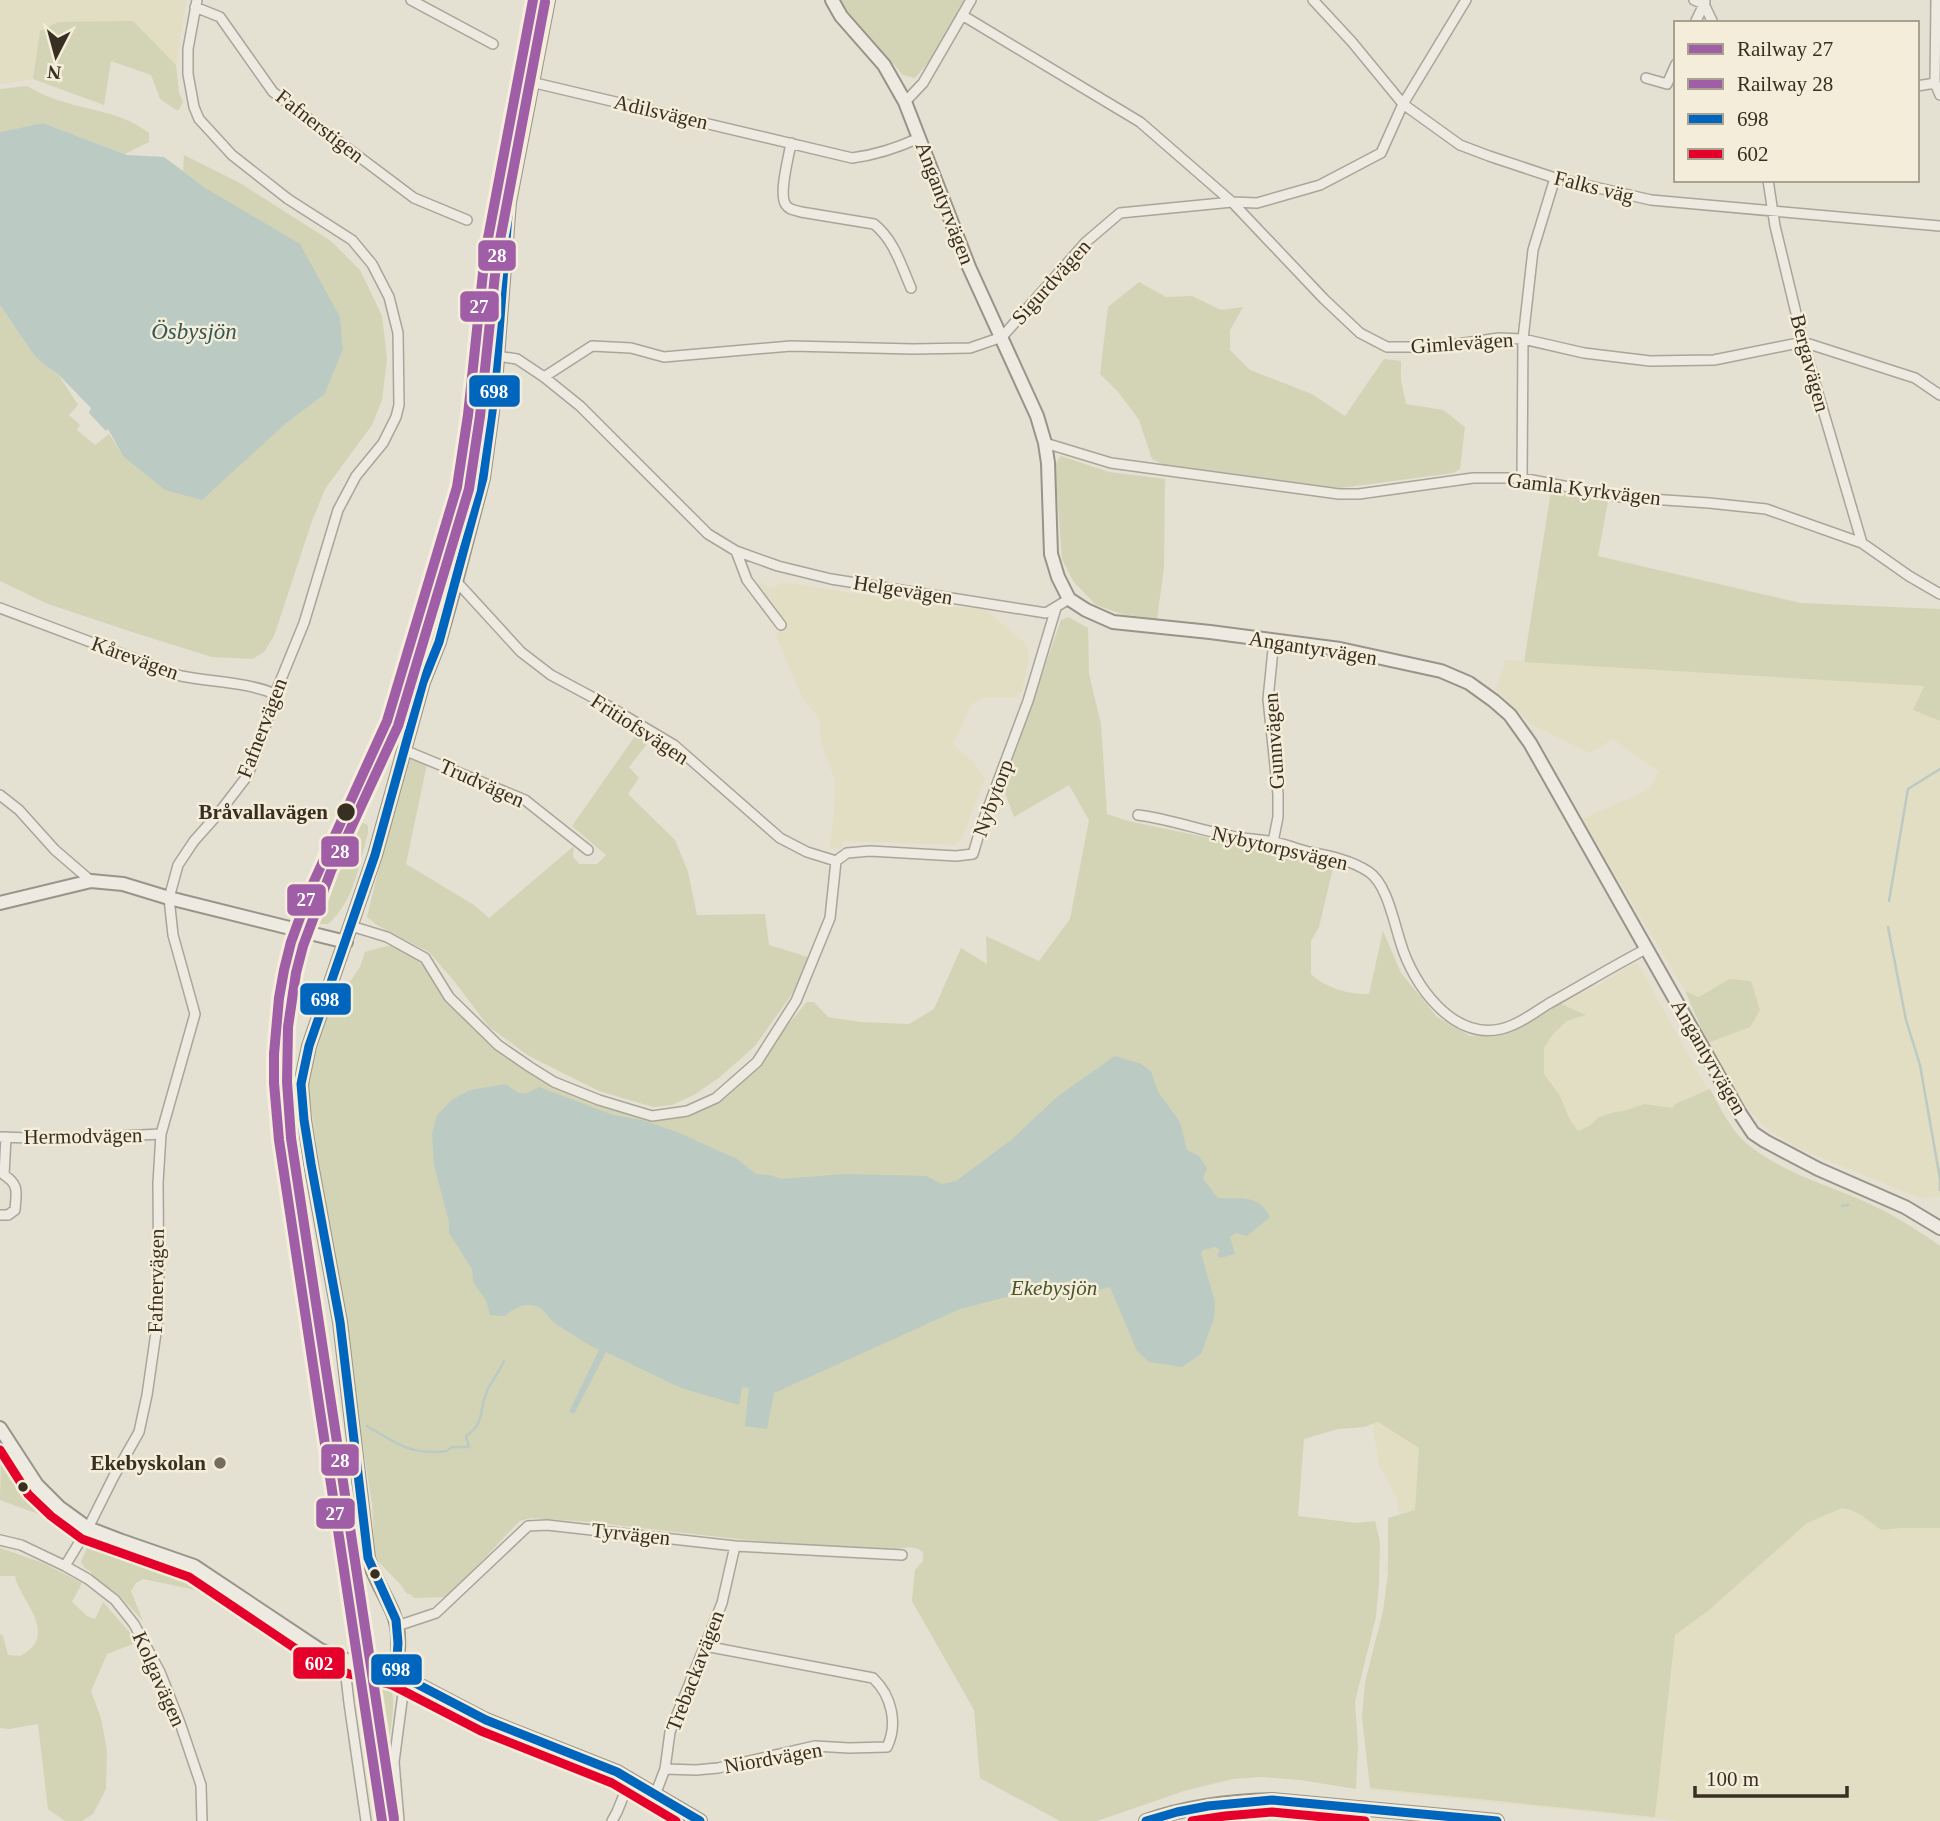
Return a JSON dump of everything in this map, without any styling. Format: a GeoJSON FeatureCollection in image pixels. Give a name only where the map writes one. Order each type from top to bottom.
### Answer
{"type":"FeatureCollection","features":[{"type":"Feature","properties":{"kind":"street"},"geometry":{"type":"LineString","coordinates":[[411,0],[493,44]]}},
{"type":"Feature","properties":{"kind":"street"},"geometry":{"type":"LineString","coordinates":[[399,1821],[394,1762],[400,1676],[397,1626],[368,1558],[340,1322],[309,1153],[301,1084],[310,1046],[375,855],[423,682],[439,642],[483,478],[494,397],[509,202],[548,0]]}},
{"type":"Feature","properties":{"kind":"street","name":"Angantyrvägen"},"geometry":{"type":"LineString","coordinates":[[832,0],[841,16],[884,65],[905,102],[969,267],[1037,416],[1048,463],[1051,554],[1069,599],[1113,622],[1340,649],[1441,671],[1469,683],[1494,701],[1510,715],[1530,743],[1753,1133],[1818,1169],[1905,1206],[1940,1228]]}},
{"type":"Feature","properties":{"kind":"street"},"geometry":{"type":"LineString","coordinates":[[905,102],[923,83],[971,0]]}},
{"type":"Feature","properties":{"kind":"street","name":"Falks väg"},"geometry":{"type":"LineString","coordinates":[[1312,0],[1352,42],[1403,104],[1460,145],[1555,178],[1651,200],[1940,226]]}},
{"type":"Feature","properties":{"kind":"street","name":"Sigurdvägen"},"geometry":{"type":"LineString","coordinates":[[544,377],[592,346],[631,348],[664,357],[791,346],[970,348],[1002,337],[1086,242],[1120,213],[1232,202],[1257,203],[1320,185],[1381,153],[1403,104],[1466,0]]}},
{"type":"Feature","properties":{"kind":"street"},"geometry":{"type":"LineString","coordinates":[[1694,0],[1704,2]]}},
{"type":"Feature","properties":{"kind":"street"},"geometry":{"type":"LineString","coordinates":[[1936,0],[1938,15],[1935,83],[1940,95]]}},
{"type":"Feature","properties":{"kind":"street"},"geometry":{"type":"LineString","coordinates":[[1696,21],[1704,2]]}},
{"type":"Feature","properties":{"kind":"street"},"geometry":{"type":"LineString","coordinates":[[1704,2],[1712,21]]}},
{"type":"Feature","properties":{"kind":"street","name":"Fafnerstigen"},"geometry":{"type":"LineString","coordinates":[[196,4],[220,17],[273,92],[414,198],[467,220]]}},
{"type":"Feature","properties":{"kind":"street","name":"Fafnervägen"},"geometry":{"type":"LineString","coordinates":[[65,1566],[139,1432],[147,1395],[159,1312],[158,1183],[161,1134],[195,1014],[173,935],[169,898],[178,865],[194,841],[248,775],[275,694],[304,623],[338,510],[356,476],[383,443],[399,405],[398,333],[389,297],[372,264],[352,240],[288,199],[232,155],[199,119],[188,74],[188,49],[196,4]]}},
{"type":"Feature","properties":{"kind":"street","name":"Gimlevägen"},"geometry":{"type":"LineString","coordinates":[[962,15],[1140,122],[1232,202],[1360,333],[1387,347],[1437,346],[1499,338],[1524,339],[1584,353],[1650,361],[1714,360],[1803,342],[1915,378],[1940,395]]}},
{"type":"Feature","properties":{"kind":"street"},"geometry":{"type":"LineString","coordinates":[[1646,78],[1667,84],[1674,68]]}},
{"type":"Feature","properties":{"kind":"street","name":"Adilsvägen"},"geometry":{"type":"LineString","coordinates":[[531,82],[852,158],[898,148],[919,138]]}},
{"type":"Feature","properties":{"kind":"street"},"geometry":{"type":"LineString","coordinates":[[1919,86],[1935,83]]}},
{"type":"Feature","properties":{"kind":"street"},"geometry":{"type":"LineString","coordinates":[[791,143],[782,195],[784,203],[790,209],[801,212],[874,224],[884,232],[892,245],[911,288]]}},
{"type":"Feature","properties":{"kind":"street"},"geometry":{"type":"LineString","coordinates":[[1521,478],[1524,339],[1533,250],[1555,178]]}},
{"type":"Feature","properties":{"kind":"street","name":"Bergavägen"},"geometry":{"type":"LineString","coordinates":[[1768,182],[1772,212],[1803,342],[1862,543]]}},
{"type":"Feature","properties":{"kind":"street","name":"Helgevägen"},"geometry":{"type":"LineString","coordinates":[[497,356],[517,359],[580,406],[708,534],[736,551],[778,566],[831,579],[1046,613],[1056,608]]}},
{"type":"Feature","properties":{"kind":"street","name":"Gamla Kyrkvägen"},"geometry":{"type":"LineString","coordinates":[[1045,443],[1111,463],[1339,494],[1359,494],[1474,478],[1521,478],[1621,497],[1766,509],[1862,543],[1940,594]]}},
{"type":"Feature","properties":{"kind":"street"},"geometry":{"type":"LineString","coordinates":[[736,551],[747,580],[781,625]]}},
{"type":"Feature","properties":{"kind":"street","name":"Fritiofsvägen"},"geometry":{"type":"LineString","coordinates":[[456,581],[521,652],[551,675],[674,745],[780,838],[807,852],[836,861]]}},
{"type":"Feature","properties":{"kind":"street"},"geometry":{"type":"LineString","coordinates":[[1056,608],[1069,599]]}},
{"type":"Feature","properties":{"kind":"street","name":"Kårevägen"},"geometry":{"type":"LineString","coordinates":[[0,608],[181,676],[260,688],[275,694]]}},
{"type":"Feature","properties":{"kind":"street","name":"Nybytorp"},"geometry":{"type":"LineString","coordinates":[[836,861],[847,853],[870,851],[956,856],[973,854],[1028,701],[1056,608]]}},
{"type":"Feature","properties":{"kind":"street","name":"Gunnvägen"},"geometry":{"type":"LineString","coordinates":[[1273,842],[1278,817],[1278,794],[1268,699],[1274,640]]}},
{"type":"Feature","properties":{"kind":"street","name":"Trudvägen"},"geometry":{"type":"LineString","coordinates":[[404,750],[525,800],[588,850]]}},
{"type":"Feature","properties":{"kind":"street"},"geometry":{"type":"LineString","coordinates":[[0,795],[19,810],[55,850],[91,881]]}},
{"type":"Feature","properties":{"kind":"street","name":"Nybytorpsvägen"},"geometry":{"type":"LineString","coordinates":[[1138,815],[1166,819],[1233,837],[1273,842],[1346,860],[1371,873],[1386,897],[1413,976],[1442,1010],[1476,1030],[1502,1029],[1523,1019],[1646,949]]}},
{"type":"Feature","properties":{"kind":"street"},"geometry":{"type":"LineString","coordinates":[[351,926],[387,937],[425,958],[449,998],[498,1045],[554,1082],[599,1100],[652,1115],[687,1111],[716,1098],[757,1062],[796,1001],[830,918],[836,861]]}},
{"type":"Feature","properties":{"kind":"street"},"geometry":{"type":"LineString","coordinates":[[0,903],[91,881],[123,884],[346,942]]}},
{"type":"Feature","properties":{"kind":"street","name":"Hermodvägen"},"geometry":{"type":"LineString","coordinates":[[0,1215],[8,1215],[15,1210],[16,1187],[12,1180],[2,1176],[3,1137],[60,1139],[161,1134]]}},
{"type":"Feature","properties":{"kind":"street"},"geometry":{"type":"LineString","coordinates":[[0,1428],[37,1485],[88,1528],[194,1566],[320,1650],[400,1676],[486,1720],[579,1756],[630,1780],[700,1821]]}},
{"type":"Feature","properties":{"kind":"street","name":"Tyrvägen"},"geometry":{"type":"LineString","coordinates":[[397,1626],[436,1613],[528,1525],[735,1546],[902,1555]]}},
{"type":"Feature","properties":{"kind":"street","name":"Kolgavägen"},"geometry":{"type":"LineString","coordinates":[[0,1540],[21,1545],[88,1579],[115,1600],[134,1624],[160,1672],[184,1735],[201,1785],[202,1821]]}},
{"type":"Feature","properties":{"kind":"street","name":"Trebackavägen"},"geometry":{"type":"LineString","coordinates":[[654,1795],[665,1769],[670,1732],[722,1603],[735,1546]]}},
{"type":"Feature","properties":{"kind":"street","name":"Niordvägen"},"geometry":{"type":"LineString","coordinates":[[665,1769],[718,1768],[815,1746],[887,1747],[893,1734],[890,1704],[884,1689],[873,1678],[705,1646]]}},
{"type":"Feature","properties":{"kind":"street"},"geometry":{"type":"LineString","coordinates":[[344,1659],[366,1821]]}},
{"type":"Feature","properties":{"kind":"street"},"geometry":{"type":"LineString","coordinates":[[611,1821],[630,1780]]}},
{"type":"Feature","properties":{"kind":"street"},"geometry":{"type":"LineString","coordinates":[[1146,1821],[1224,1803],[1272,1800],[1497,1821]]}},
{"type":"Feature","properties":{"kind":"shaded area"},"geometry":{"type":"Polygon","coordinates":[[[0,0],[186,0],[176,65],[133,21],[40,31],[33,79],[0,84],[0,0]]]}},
{"type":"Feature","properties":{"kind":"shaded area"},"geometry":{"type":"Polygon","coordinates":[[[759,582],[772,588],[784,582],[903,601],[986,610],[1026,644],[1029,657],[1022,691],[1014,698],[982,698],[971,705],[953,744],[974,763],[985,778],[962,838],[955,845],[842,841],[842,848],[830,848],[835,780],[820,739],[820,719],[803,699],[775,634],[787,625],[757,585],[759,582]]]}},
{"type":"Feature","properties":{"kind":"shaded area"},"geometry":{"type":"Polygon","coordinates":[[[1505,660],[1925,686],[1913,710],[1940,721],[1940,1197],[1920,1198],[1800,1149],[1767,1129],[1744,1105],[1708,1043],[1750,1027],[1729,979],[1699,997],[1685,991],[1582,819],[1650,789],[1658,771],[1613,739],[1590,753],[1532,725],[1496,690],[1505,660]]]}},
{"type":"Feature","properties":{"kind":"shaded area"},"geometry":{"type":"Polygon","coordinates":[[[1635,963],[1719,1110],[1664,1108],[1602,1120],[1575,1133],[1544,1074],[1544,1048],[1553,1034],[1567,1021],[1584,1014],[1559,1003],[1583,994],[1635,963]]]}},
{"type":"Feature","properties":{"kind":"shaded area"},"geometry":{"type":"Polygon","coordinates":[[[1370,1407],[1674,1635],[1801,1524],[1838,1507],[1940,1480],[1940,1821],[1678,1821],[1370,1790],[1396,1576],[1385,1571],[1390,1555],[1407,1552],[1396,1497],[1379,1465],[1370,1407]]]}},
{"type":"Feature","properties":{"kind":"green space"},"geometry":{"type":"Polygon","coordinates":[[[841,0],[965,0],[931,59],[915,78],[903,75],[841,0]]]}},
{"type":"Feature","properties":{"kind":"green space"},"geometry":{"type":"Polygon","coordinates":[[[133,21],[176,65],[179,93],[183,102],[178,111],[160,99],[151,75],[111,61],[104,105],[33,79],[40,31],[58,22],[133,21]]]}},
{"type":"Feature","properties":{"kind":"green space"},"geometry":{"type":"Polygon","coordinates":[[[27,86],[52,98],[114,115],[138,125],[149,133],[149,142],[125,154],[43,123],[0,132],[0,89],[27,86]]]}},
{"type":"Feature","properties":{"kind":"green space"},"geometry":{"type":"Polygon","coordinates":[[[184,155],[240,183],[331,241],[360,270],[382,316],[387,359],[382,400],[372,425],[325,489],[274,636],[264,652],[253,659],[212,657],[48,604],[0,581],[0,305],[34,355],[58,374],[78,405],[69,415],[80,425],[77,430],[95,445],[109,434],[123,456],[284,425],[325,394],[343,349],[340,317],[207,189],[183,171],[184,155]]]}},
{"type":"Feature","properties":{"kind":"green space"},"geometry":{"type":"Polygon","coordinates":[[[1139,282],[1166,297],[1192,296],[1221,310],[1243,307],[1230,330],[1230,350],[1250,370],[1312,394],[1345,416],[1384,359],[1401,361],[1401,380],[1406,404],[1443,410],[1465,427],[1460,469],[1453,473],[1340,488],[1166,466],[1152,459],[1139,420],[1119,393],[1100,374],[1108,307],[1139,282]]]}},
{"type":"Feature","properties":{"kind":"green space"},"geometry":{"type":"Polygon","coordinates":[[[1061,456],[1109,472],[1165,479],[1164,568],[1157,619],[1122,614],[1096,605],[1073,581],[1062,559],[1055,468],[1061,456]]]}},
{"type":"Feature","properties":{"kind":"green space"},"geometry":{"type":"Polygon","coordinates":[[[1551,491],[1608,501],[1598,556],[1801,603],[1940,609],[1940,721],[1913,710],[1924,686],[1524,662],[1551,491]]]}},
{"type":"Feature","properties":{"kind":"green space","name":"Ekebysjön"},"geometry":{"type":"Polygon","coordinates":[[[1068,617],[1088,628],[1089,674],[1101,724],[1107,814],[1128,821],[1334,864],[1319,927],[1311,941],[1311,974],[1317,979],[1338,990],[1369,994],[1383,931],[1401,973],[1437,1017],[1470,1036],[1500,1034],[1559,1003],[1586,1015],[1567,1021],[1553,1034],[1544,1048],[1544,1074],[1560,1096],[1578,1131],[1599,1117],[1644,1104],[1673,1108],[1675,1104],[1710,1089],[1735,1131],[1759,1153],[1787,1169],[1882,1210],[1940,1246],[1940,1528],[1881,1530],[1861,1515],[1842,1508],[1807,1523],[1709,1610],[1675,1635],[1655,1817],[1370,1788],[1362,1717],[1365,1682],[1383,1611],[1388,1574],[1388,1518],[1415,1510],[1419,1448],[1378,1422],[1364,1427],[1338,1429],[1304,1439],[1298,1516],[1357,1523],[1375,1521],[1380,1542],[1376,1617],[1355,1702],[1358,1746],[1356,1789],[1300,1780],[1262,1777],[1233,1779],[1184,1791],[1097,1821],[1060,1821],[980,1778],[974,1710],[912,1601],[915,1570],[923,1561],[923,1552],[914,1548],[868,1552],[531,1518],[520,1521],[448,1597],[414,1598],[407,1594],[375,1558],[372,1504],[307,1084],[321,1027],[330,1006],[334,1005],[360,967],[365,952],[393,946],[404,949],[418,960],[478,1032],[530,1072],[649,1114],[695,1107],[720,1091],[776,1039],[807,1002],[814,1002],[828,1017],[861,1022],[909,1024],[934,1009],[961,948],[987,964],[986,936],[1039,961],[1070,919],[1089,820],[1069,785],[1014,817],[1003,787],[1061,620],[1068,617]]]}},
{"type":"Feature","properties":{"kind":"green space"},"geometry":{"type":"Polygon","coordinates":[[[640,729],[653,736],[629,767],[639,778],[628,794],[675,840],[688,872],[697,915],[765,914],[769,945],[808,957],[799,984],[755,1046],[720,1077],[694,1095],[672,1105],[653,1107],[599,1091],[529,1056],[489,1027],[429,952],[367,917],[406,757],[427,764],[406,864],[474,905],[489,918],[574,846],[573,857],[579,864],[597,864],[606,855],[572,826],[640,729]]]}},
{"type":"Feature","properties":{"kind":"green space"},"geometry":{"type":"Polygon","coordinates":[[[355,820],[368,825],[368,833],[350,894],[328,924],[317,924],[310,920],[308,914],[342,838],[346,840],[355,820]]]}},
{"type":"Feature","properties":{"kind":"green space"},"geometry":{"type":"Polygon","coordinates":[[[1729,979],[1751,981],[1760,1010],[1750,1027],[1708,1043],[1685,991],[1699,997],[1729,979]]]}},
{"type":"Feature","properties":{"kind":"green space"},"geometry":{"type":"Polygon","coordinates":[[[1,1458],[22,1486],[66,1522],[69,1531],[66,1535],[60,1532],[63,1523],[0,1500],[1,1458]]]}},
{"type":"Feature","properties":{"kind":"green space"},"geometry":{"type":"Polygon","coordinates":[[[94,1542],[194,1576],[224,1596],[143,1579],[136,1583],[131,1591],[143,1621],[119,1595],[91,1575],[81,1562],[88,1545],[94,1542]]]}},
{"type":"Feature","properties":{"kind":"green space"},"geometry":{"type":"Polygon","coordinates":[[[0,1548],[43,1563],[82,1583],[72,1602],[87,1616],[95,1619],[103,1602],[138,1642],[107,1654],[91,1691],[101,1718],[107,1751],[106,1789],[93,1814],[82,1821],[65,1821],[48,1809],[38,1724],[0,1728],[0,1634],[8,1655],[21,1656],[34,1645],[38,1628],[15,1576],[0,1576],[0,1548]]]}},
{"type":"Feature","properties":{"kind":"green space"},"geometry":{"type":"Polygon","coordinates":[[[366,1675],[387,1683],[391,1688],[393,1712],[388,1745],[376,1737],[366,1675]]]}},
{"type":"Feature","properties":{"kind":"water","name":"Ösbysjön"},"geometry":{"type":"Polygon","coordinates":[[[43,123],[127,155],[164,157],[207,189],[300,244],[340,317],[343,349],[325,394],[284,425],[202,500],[165,490],[123,456],[108,429],[106,431],[89,413],[91,408],[58,374],[34,355],[0,305],[0,132],[43,123]]]}},
{"type":"Feature","properties":{"kind":"water","name":"Ekebysjön"},"geometry":{"type":"Polygon","coordinates":[[[1115,1056],[1141,1064],[1151,1071],[1158,1092],[1180,1122],[1187,1150],[1199,1156],[1207,1168],[1203,1179],[1218,1198],[1255,1201],[1270,1217],[1247,1236],[1236,1233],[1230,1237],[1235,1254],[1220,1258],[1217,1255],[1220,1250],[1216,1247],[1201,1253],[1215,1302],[1214,1318],[1201,1354],[1182,1367],[1149,1362],[1137,1351],[1110,1287],[1095,1291],[1069,1281],[960,1309],[774,1393],[767,1429],[745,1426],[749,1388],[742,1387],[739,1405],[681,1388],[606,1352],[574,1414],[569,1412],[599,1350],[556,1324],[535,1306],[521,1306],[505,1316],[490,1315],[486,1300],[473,1282],[472,1269],[449,1233],[449,1222],[434,1165],[432,1134],[437,1115],[453,1099],[470,1090],[506,1084],[522,1093],[539,1087],[613,1115],[642,1120],[677,1132],[737,1159],[756,1174],[781,1179],[845,1174],[926,1176],[942,1184],[956,1181],[1011,1140],[1058,1096],[1115,1056]]]}},
{"type":"Feature","properties":{"kind":"waterway"},"geometry":{"type":"LineString","coordinates":[[1889,901],[1908,789],[1940,769]]}},
{"type":"Feature","properties":{"kind":"waterway"},"geometry":{"type":"LineString","coordinates":[[1888,927],[1906,1020],[1920,1065],[1940,1179]]}},
{"type":"Feature","properties":{"kind":"waterway"},"geometry":{"type":"LineString","coordinates":[[1940,1181],[1940,1190]]}},
{"type":"Feature","properties":{"kind":"waterway"},"geometry":{"type":"LineString","coordinates":[[1842,1206],[1848,1205]]}},
{"type":"Feature","properties":{"kind":"waterway"},"geometry":{"type":"LineString","coordinates":[[367,1426],[404,1447],[423,1452],[469,1447],[466,1436],[476,1427],[487,1391],[504,1361]]}},
{"type":"Feature","properties":{"kind":"rail line","name":"27"},"geometry":{"type":"LineString","coordinates":[[382,1821],[279,1140],[274,1054],[279,998],[291,942],[310,890],[387,721],[457,487],[468,415],[485,254],[533,0]]}},
{"type":"Feature","properties":{"kind":"rail line","name":"28"},"geometry":{"type":"LineString","coordinates":[[394,1819],[291,1138],[287,1082],[288,1027],[303,946],[331,871],[398,726],[469,489],[480,416],[497,256],[545,2]]}},
{"type":"Feature","properties":{"kind":"transit line","name":"698"},"geometry":{"type":"LineString","coordinates":[[548,0],[509,202],[494,397],[483,478],[439,642],[423,682],[375,855],[309,1046],[301,1084],[304,1120],[340,1322],[368,1558],[396,1620],[396,1673],[486,1720],[617,1772],[700,1821]]}},
{"type":"Feature","properties":{"kind":"transit line","name":"602"},"geometry":{"type":"LineString","coordinates":[[0,1450],[28,1494],[51,1516],[82,1539],[189,1577],[314,1661],[349,1674],[392,1685],[481,1731],[612,1783],[676,1821]]}},
{"type":"Feature","properties":{"kind":"transit line","name":"698"},"geometry":{"type":"LineString","coordinates":[[1146,1821],[1208,1806],[1272,1800],[1497,1821]]}},
{"type":"Feature","properties":{"kind":"transit line","name":"602"},"geometry":{"type":"LineString","coordinates":[[1192,1821],[1272,1812],[1365,1821]]}},
{"type":"Feature","properties":{"kind":"place","name":"Bråvallavägen"},"geometry":{"type":"Point","coordinates":[346,812]}},
{"type":"Feature","properties":{"kind":"place","name":"Ekebyskolan"},"geometry":{"type":"Point","coordinates":[220,1463]}}]}
